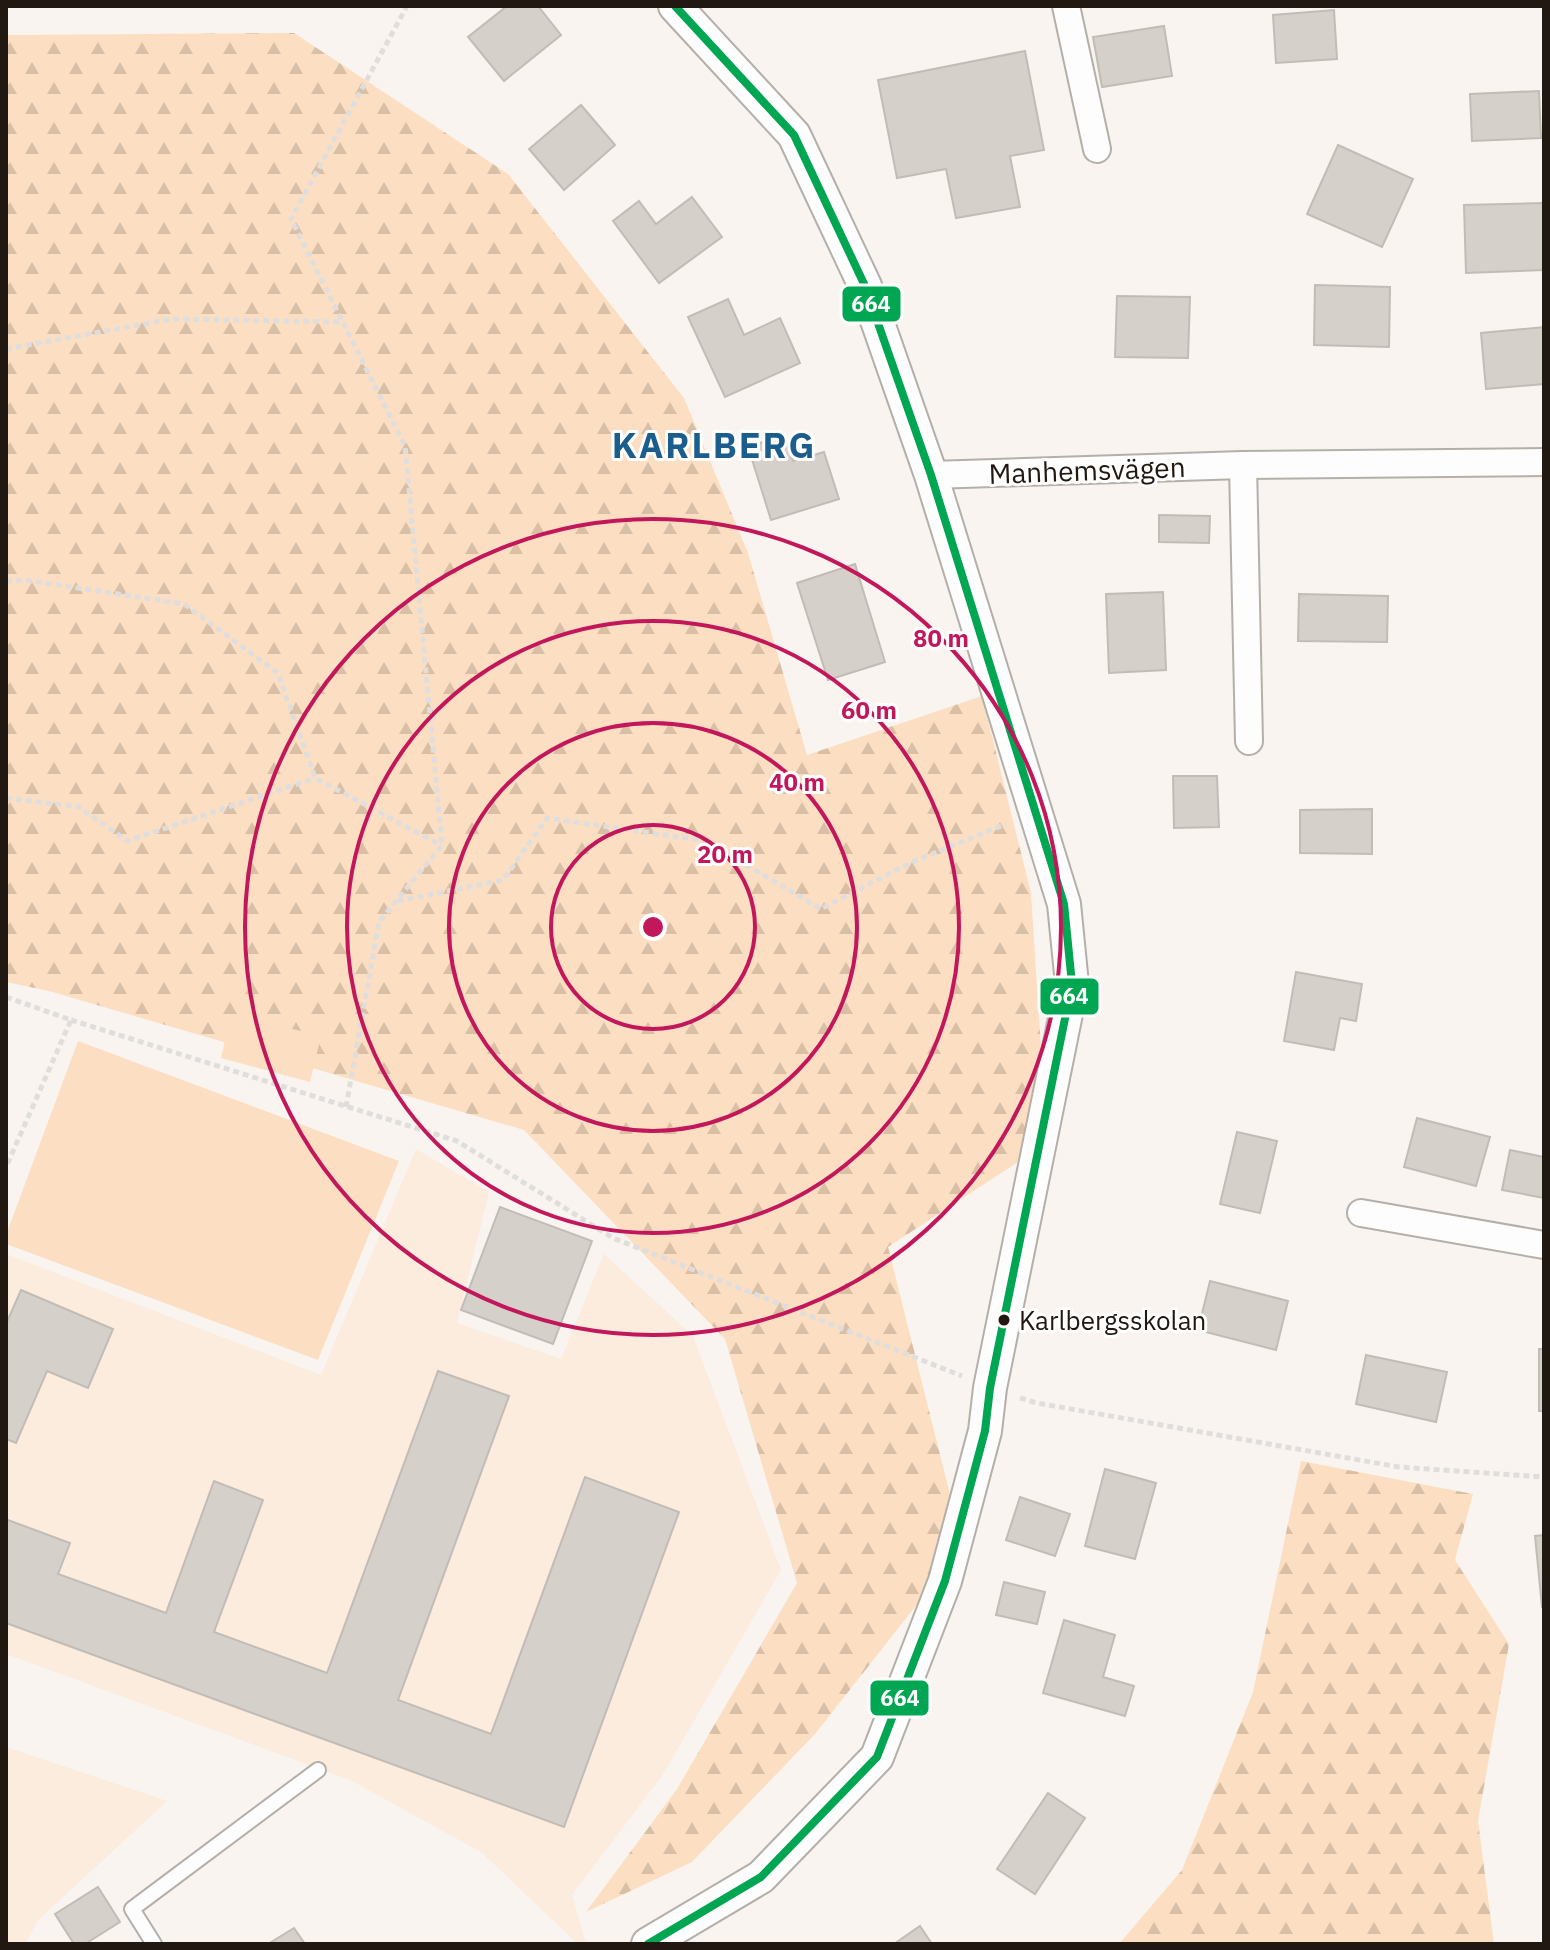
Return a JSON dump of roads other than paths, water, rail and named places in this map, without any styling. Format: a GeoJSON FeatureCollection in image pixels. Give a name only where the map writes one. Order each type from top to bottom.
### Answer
{"type":"FeatureCollection","features":[{"type":"Feature","properties":{"kind":"street"},"geometry":{"type":"LineString","coordinates":[[648,1944],[761,1877],[877,1757],[945,1581],[985,1431],[990,1388],[1072,984],[1064,904],[931,475],[865,286],[794,135],[675,6]]}},
{"type":"Feature","properties":{"kind":"street"},"geometry":{"type":"LineString","coordinates":[[1066,6],[1097,149]]}},
{"type":"Feature","properties":{"kind":"street","name":"Manhemsvägen"},"geometry":{"type":"LineString","coordinates":[[931,475],[1243,465],[1544,462]]}},
{"type":"Feature","properties":{"kind":"street"},"geometry":{"type":"LineString","coordinates":[[1243,465],[1249,741]]}},
{"type":"Feature","properties":{"kind":"street"},"geometry":{"type":"LineString","coordinates":[[1361,1213],[1544,1245]]}},
{"type":"Feature","properties":{"kind":"lane"},"geometry":{"type":"LineString","coordinates":[[154,1944],[132,1909],[318,1770]]}},
{"type":"Feature","properties":{"kind":"place","name":"Karlbergsskolan"},"geometry":{"type":"Point","coordinates":[1004,1320]}},
{"type":"Feature","properties":{"kind":"district","name":"KARLBERG"},"geometry":{"type":"Point","coordinates":[714,444]}}]}
